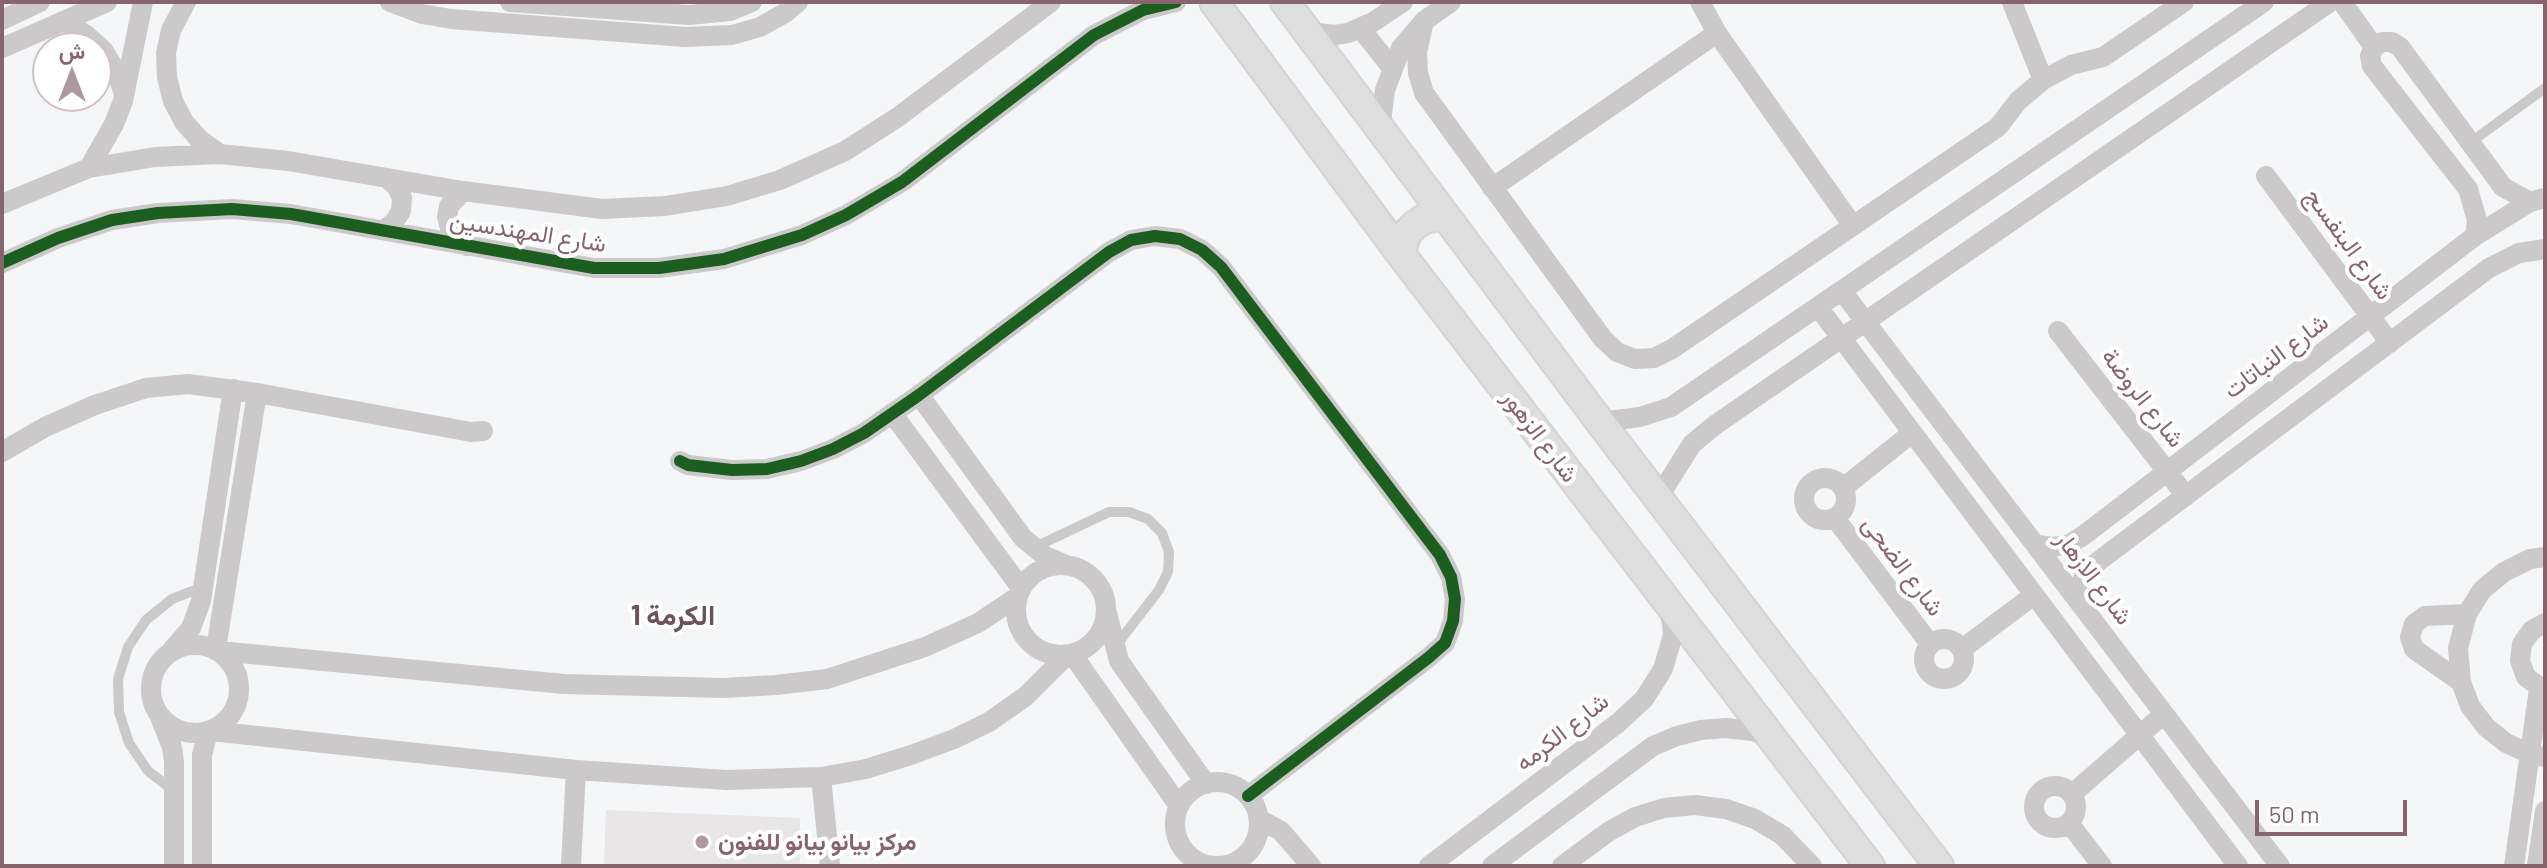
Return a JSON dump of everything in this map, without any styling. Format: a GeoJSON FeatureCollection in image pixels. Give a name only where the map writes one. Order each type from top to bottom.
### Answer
{"type":"FeatureCollection","features":[{"type":"Feature","properties":{"kind":"main road","name":"شارع الزهور"},"geometry":{"type":"LineString","coordinates":[[1214,2],[1400,253],[1870,866]]}},
{"type":"Feature","properties":{"kind":"main road"},"geometry":{"type":"LineString","coordinates":[[1285,2],[1939,866]]}},
{"type":"Feature","properties":{"kind":"main road"},"geometry":{"type":"LineString","coordinates":[[1400,253],[1402,242],[1415,225],[1434,216],[1445,215]]}},
{"type":"Feature","properties":{"kind":"street"},"geometry":{"type":"LineString","coordinates":[[2,20],[40,2]]}},
{"type":"Feature","properties":{"kind":"street"},"geometry":{"type":"LineString","coordinates":[[2,48],[107,2]]}},
{"type":"Feature","properties":{"kind":"street"},"geometry":{"type":"LineString","coordinates":[[89,168],[114,124],[124,94],[143,2]]}},
{"type":"Feature","properties":{"kind":"street"},"geometry":{"type":"LineString","coordinates":[[186,2],[171,30],[166,53],[167,77],[173,101],[184,122],[200,140],[220,154]]}},
{"type":"Feature","properties":{"kind":"street"},"geometry":{"type":"LineString","coordinates":[[390,2],[422,14],[451,19],[685,37],[732,35],[760,27],[798,2]]}},
{"type":"Feature","properties":{"kind":"street"},"geometry":{"type":"LineString","coordinates":[[510,2],[689,15],[712,14],[752,2]]}},
{"type":"Feature","properties":{"kind":"street","name":"شارع المهندسين"},"geometry":{"type":"LineString","coordinates":[[2,204],[89,168],[155,157],[220,154],[288,161],[463,191],[602,209],[665,206],[727,196],[780,180],[845,151],[898,117],[1051,2]]}},
{"type":"Feature","properties":{"kind":"street","name":"شارع المهندسين"},"geometry":{"type":"LineString","coordinates":[[2,263],[58,238],[112,220],[158,213],[232,209],[291,214],[594,268],[659,268],[724,259],[802,235],[846,215],[902,182],[1094,35],[1143,6],[1176,2]]}},
{"type":"Feature","properties":{"kind":"street"},"geometry":{"type":"LineString","coordinates":[[1308,32],[1335,35],[1361,29],[1403,2]]}},
{"type":"Feature","properties":{"kind":"street"},"geometry":{"type":"LineString","coordinates":[[1380,130],[1385,90],[1401,48],[1424,21],[1451,2]]}},
{"type":"Feature","properties":{"kind":"street"},"geometry":{"type":"LineString","coordinates":[[1700,2],[1717,33],[1853,226]]}},
{"type":"Feature","properties":{"kind":"street"},"geometry":{"type":"LineString","coordinates":[[2012,2],[2043,80]]}},
{"type":"Feature","properties":{"kind":"street"},"geometry":{"type":"LineString","coordinates":[[1424,21],[1417,52],[1418,73],[1424,93],[1603,339],[1617,352],[1635,359],[1654,358],[1672,349],[1998,127],[2018,101],[2043,80],[2071,65],[2103,57],[2184,2]]}},
{"type":"Feature","properties":{"kind":"street"},"geometry":{"type":"LineString","coordinates":[[1600,422],[1640,417],[1671,407],[2264,2]]}},
{"type":"Feature","properties":{"kind":"street"},"geometry":{"type":"LineString","coordinates":[[1658,498],[1692,444],[1715,425],[2330,2]]}},
{"type":"Feature","properties":{"kind":"street"},"geometry":{"type":"LineString","coordinates":[[2342,2],[2374,47]]}},
{"type":"Feature","properties":{"kind":"street"},"geometry":{"type":"LineString","coordinates":[[602,9],[602,30]]}},
{"type":"Feature","properties":{"kind":"street"},"geometry":{"type":"LineString","coordinates":[[63,21],[103,50],[116,71],[124,94]]}},
{"type":"Feature","properties":{"kind":"street"},"geometry":{"type":"LineString","coordinates":[[1361,29],[1392,68]]}},
{"type":"Feature","properties":{"kind":"street"},"geometry":{"type":"LineString","coordinates":[[1492,188],[1717,33]]}},
{"type":"Feature","properties":{"kind":"street"},"geometry":{"type":"LineString","coordinates":[[2475,236],[2476,212],[2468,189],[2372,66],[2370,56],[2374,47],[2382,42],[2392,42],[2400,47],[2503,187],[2538,200]]}},
{"type":"Feature","properties":{"kind":"street","name":"شارع البنفسج"},"geometry":{"type":"LineString","coordinates":[[2266,176],[2390,343]]}},
{"type":"Feature","properties":{"kind":"street"},"geometry":{"type":"LineString","coordinates":[[384,230],[401,211],[402,198],[397,187],[387,178]]}},
{"type":"Feature","properties":{"kind":"street"},"geometry":{"type":"LineString","coordinates":[[463,191],[449,206],[447,217],[450,228],[466,246]]}},
{"type":"Feature","properties":{"kind":"street","name":"شارع النباتات"},"geometry":{"type":"LineString","coordinates":[[2037,545],[2053,547],[2070,544],[2475,236],[2538,200]]}},
{"type":"Feature","properties":{"kind":"street"},"geometry":{"type":"LineString","coordinates":[[680,461],[688,465],[732,470],[767,469],[833,449],[864,433],[919,395],[1109,252],[1131,240],[1155,236],[1180,239],[1202,250],[1221,267],[1440,555],[1451,577],[1455,599],[1453,621],[1445,643],[1248,796]]}},
{"type":"Feature","properties":{"kind":"street"},"geometry":{"type":"LineString","coordinates":[[2080,603],[2080,586],[2087,571],[2489,268],[2519,253],[2545,249]]}},
{"type":"Feature","properties":{"kind":"street","name":"شارع الازهار"},"geometry":{"type":"LineString","coordinates":[[1842,291],[2280,866]]}},
{"type":"Feature","properties":{"kind":"street"},"geometry":{"type":"LineString","coordinates":[[1818,307],[2238,866]]}},
{"type":"Feature","properties":{"kind":"street","name":"شارع الروضة"},"geometry":{"type":"LineString","coordinates":[[2058,331],[2186,496]]}},
{"type":"Feature","properties":{"kind":"street"},"geometry":{"type":"LineString","coordinates":[[2,452],[45,427],[95,405],[146,388],[188,384],[257,393],[471,432],[483,431]]}},
{"type":"Feature","properties":{"kind":"street"},"geometry":{"type":"LineString","coordinates":[[174,866],[172,747],[152,700],[151,682],[158,664],[191,628],[197,615],[233,389]]}},
{"type":"Feature","properties":{"kind":"street"},"geometry":{"type":"LineString","coordinates":[[217,650],[257,393]]}},
{"type":"Feature","properties":{"kind":"street"},"geometry":{"type":"LineString","coordinates":[[919,395],[1023,538],[1045,556],[1086,572],[1097,582],[1104,595],[1119,661],[1206,784]]}},
{"type":"Feature","properties":{"kind":"street"},"geometry":{"type":"LineString","coordinates":[[892,413],[1019,593],[1015,612],[1026,640],[1052,654],[1069,654]]}},
{"type":"Feature","properties":{"kind":"street"},"geometry":{"type":"LineString","coordinates":[[1843,488],[1912,433]]}},
{"type":"Feature","properties":{"kind":"street"},"geometry":{"type":"LineString","coordinates":[[1824,478],[1835,481],[1843,488],[1846,499],[1843,510],[1835,518],[1814,518],[1807,510],[1804,500],[1806,489],[1814,481],[1824,478]]}},
{"type":"Feature","properties":{"kind":"street"},"geometry":{"type":"LineString","coordinates":[[1974,516],[1998,496]]}},
{"type":"Feature","properties":{"kind":"street","name":"شارع الضحى"},"geometry":{"type":"LineString","coordinates":[[1835,518],[1930,644]]}},
{"type":"Feature","properties":{"kind":"street"},"geometry":{"type":"LineString","coordinates":[[2537,756],[2506,743],[2486,727],[2470,706],[2461,682],[2458,648],[2467,614],[2482,590],[2504,572],[2530,559],[2545,557]]}},
{"type":"Feature","properties":{"kind":"street"},"geometry":{"type":"LineString","coordinates":[[171,651],[186,645],[201,645],[217,650],[550,683],[723,688],[776,685],[827,679],[925,647],[978,623],[1019,593],[1030,576],[1043,568],[1072,566]]}},
{"type":"Feature","properties":{"kind":"street"},"geometry":{"type":"LineString","coordinates":[[1962,649],[2034,595]]}},
{"type":"Feature","properties":{"kind":"street","name":"شارع الكرمه"},"geometry":{"type":"LineString","coordinates":[[1429,866],[1618,723],[1644,699],[1663,669],[1673,635],[1670,605]]}},
{"type":"Feature","properties":{"kind":"street"},"geometry":{"type":"LineString","coordinates":[[160,717],[174,728],[190,733],[209,731],[576,770],[727,780],[821,777],[866,769],[911,755],[989,722],[1026,696],[1069,654],[1089,645],[1102,629],[1106,610]]}},
{"type":"Feature","properties":{"kind":"street"},"geometry":{"type":"LineString","coordinates":[[2461,682],[2414,649],[2410,637],[2414,624],[2425,616],[2467,614]]}},
{"type":"Feature","properties":{"kind":"street"},"geometry":{"type":"LineString","coordinates":[[2514,866],[2537,756],[2542,690],[2526,677],[2520,661],[2522,644],[2532,630],[2545,623]]}},
{"type":"Feature","properties":{"kind":"street"},"geometry":{"type":"LineString","coordinates":[[1940,639],[1952,641],[1962,649],[1965,660],[1961,671],[1952,678],[1941,680],[1931,675],[1924,666],[1924,654],[1930,644],[1940,639]]}},
{"type":"Feature","properties":{"kind":"street"},"geometry":{"type":"LineString","coordinates":[[202,866],[202,755],[209,731],[230,716],[240,693],[238,677],[231,662],[217,650]]}},
{"type":"Feature","properties":{"kind":"street"},"geometry":{"type":"LineString","coordinates":[[1069,654],[1179,806]]}},
{"type":"Feature","properties":{"kind":"street"},"geometry":{"type":"LineString","coordinates":[[2072,794],[2164,714]]}},
{"type":"Feature","properties":{"kind":"street"},"geometry":{"type":"LineString","coordinates":[[1492,866],[1653,746],[1701,730],[1739,730],[1773,737]]}},
{"type":"Feature","properties":{"kind":"street"},"geometry":{"type":"LineString","coordinates":[[571,866],[576,770]]}},
{"type":"Feature","properties":{"kind":"street"},"geometry":{"type":"LineString","coordinates":[[821,777],[830,866]]}},
{"type":"Feature","properties":{"kind":"street"},"geometry":{"type":"LineString","coordinates":[[1259,819],[1254,842],[1238,860],[1223,866],[1187,861],[1178,841],[1175,823],[1179,806],[1190,792],[1206,784],[1221,783],[1236,787],[1248,796],[1259,819],[1281,831],[1311,866]]}},
{"type":"Feature","properties":{"kind":"street"},"geometry":{"type":"LineString","coordinates":[[2054,786],[2072,794],[2076,803],[2075,814],[2069,823],[2061,828],[2051,828],[2041,823],[2034,805],[2044,789],[2054,786]]}},
{"type":"Feature","properties":{"kind":"street"},"geometry":{"type":"LineString","coordinates":[[1562,866],[1608,832],[1635,817],[1664,808],[1695,805],[1726,809],[1755,819],[1782,835],[1812,866]]}},
{"type":"Feature","properties":{"kind":"street"},"geometry":{"type":"LineString","coordinates":[[2537,866],[2545,811]]}},
{"type":"Feature","properties":{"kind":"street"},"geometry":{"type":"LineString","coordinates":[[2069,823],[2102,866]]}},
{"type":"Feature","properties":{"kind":"lane"},"geometry":{"type":"LineString","coordinates":[[2471,142],[2545,88]]}},
{"type":"Feature","properties":{"kind":"lane"},"geometry":{"type":"LineString","coordinates":[[1033,548],[1109,512],[1129,512],[1148,519],[1162,533],[1169,552],[1168,572],[1159,590],[1114,649]]}},
{"type":"Feature","properties":{"kind":"lane"},"geometry":{"type":"LineString","coordinates":[[174,791],[148,771],[129,743],[119,712],[118,679],[128,647],[146,620],[172,599],[203,587]]}},
{"type":"Feature","properties":{"kind":"shaded area","name":"مركز بيانو بيانو للفنون"},"geometry":{"type":"Polygon","coordinates":[[[606,810],[800,818],[800,866],[604,866],[606,810]]]}},
{"type":"Feature","properties":{"kind":"cycle path"},"geometry":{"type":"LineString","coordinates":[[2,263],[58,238],[112,220],[158,213],[232,209],[291,214],[594,268],[659,268],[724,259],[802,235],[846,215],[902,182],[1094,35],[1143,10],[1176,2]]}},
{"type":"Feature","properties":{"kind":"cycle path"},"geometry":{"type":"LineString","coordinates":[[680,461],[688,465],[732,470],[767,469],[833,449],[864,433],[919,395],[1109,252],[1131,240],[1155,236],[1180,239],[1202,250],[1221,267],[1440,555],[1451,577],[1455,599],[1453,621],[1445,643],[1248,796]]}},
{"type":"Feature","properties":{"kind":"place","name":"مركز بيانو بيانو للفنون"},"geometry":{"type":"Point","coordinates":[702,842]}},
{"type":"Feature","properties":{"kind":"district","name":"الكرمة 1"},"geometry":{"type":"Point","coordinates":[673,616]}}]}
